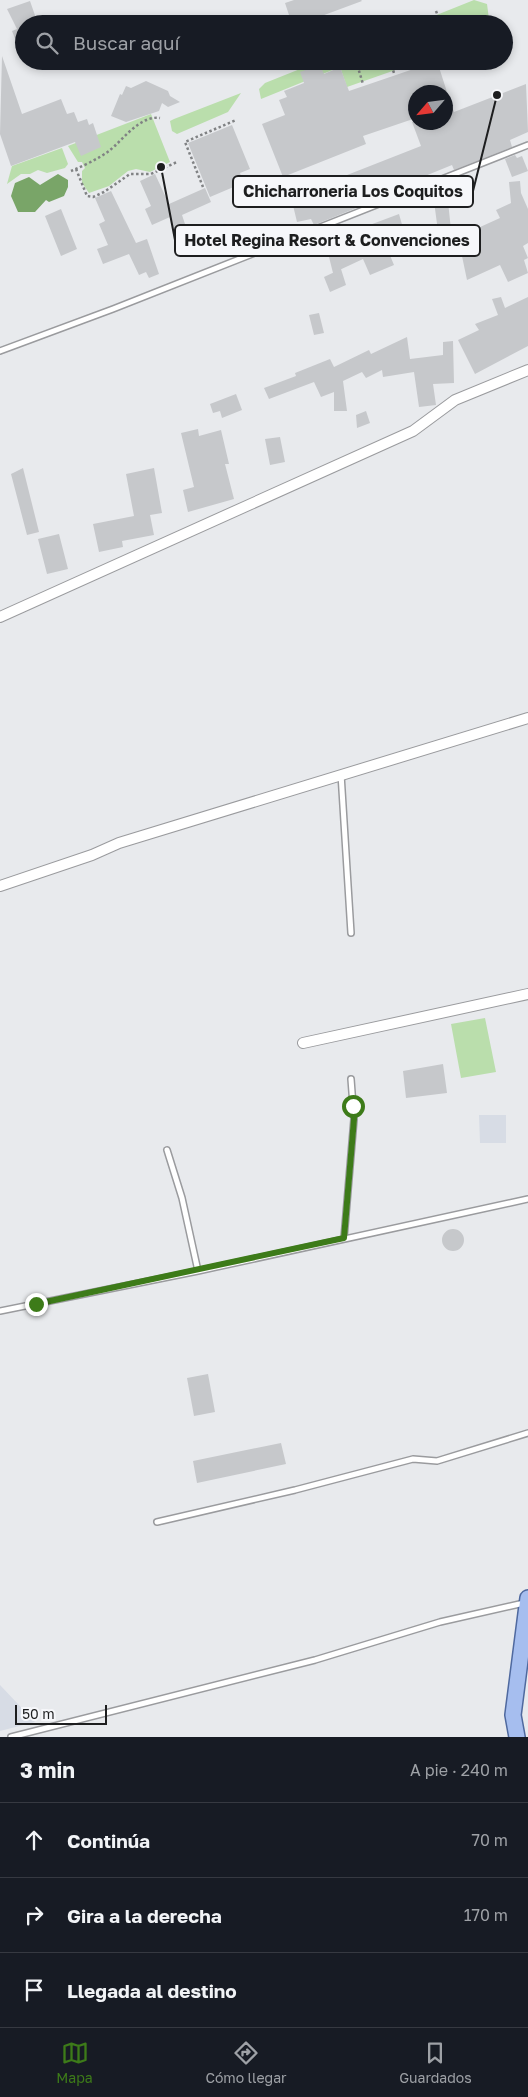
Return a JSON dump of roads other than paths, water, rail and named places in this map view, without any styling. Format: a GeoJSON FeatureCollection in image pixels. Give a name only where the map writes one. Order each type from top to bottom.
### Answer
{"type":"FeatureCollection","features":[{"type":"Feature","properties":{"kind":"main road"},"geometry":{"type":"LineString","coordinates":[[517,1737],[512,1715],[528,1598]]}},
{"type":"Feature","properties":{"kind":"street"},"geometry":{"type":"LineString","coordinates":[[0,617],[413,431],[455,400],[528,370]]}},
{"type":"Feature","properties":{"kind":"street"},"geometry":{"type":"LineString","coordinates":[[0,886],[92,855],[119,843],[341,773],[528,718]]}},
{"type":"Feature","properties":{"kind":"street"},"geometry":{"type":"LineString","coordinates":[[304,1043],[528,994]]}},
{"type":"Feature","properties":{"kind":"lane"},"geometry":{"type":"LineString","coordinates":[[0,350],[112,309],[528,145]]}},
{"type":"Feature","properties":{"kind":"lane"},"geometry":{"type":"LineString","coordinates":[[341,773],[352,933]]}},
{"type":"Feature","properties":{"kind":"lane"},"geometry":{"type":"LineString","coordinates":[[344,1238],[354,1119],[352,1078]]}},
{"type":"Feature","properties":{"kind":"lane"},"geometry":{"type":"LineString","coordinates":[[167,1150],[182,1198],[198,1271]]}},
{"type":"Feature","properties":{"kind":"lane"},"geometry":{"type":"LineString","coordinates":[[0,1311],[198,1271],[528,1199]]}},
{"type":"Feature","properties":{"kind":"lane"},"geometry":{"type":"LineString","coordinates":[[157,1522],[294,1490],[413,1459],[437,1461],[528,1433]]}},
{"type":"Feature","properties":{"kind":"lane"},"geometry":{"type":"LineString","coordinates":[[11,1737],[315,1660],[440,1622],[527,1602]]}},
{"type":"Feature","properties":{"kind":"place","name":"Chicharroneria Los Coquitos"},"geometry":{"type":"Point","coordinates":[497,95]}},
{"type":"Feature","properties":{"kind":"place","name":"Hotel Regina Resort & Convenciones"},"geometry":{"type":"Point","coordinates":[161,167]}}]}
